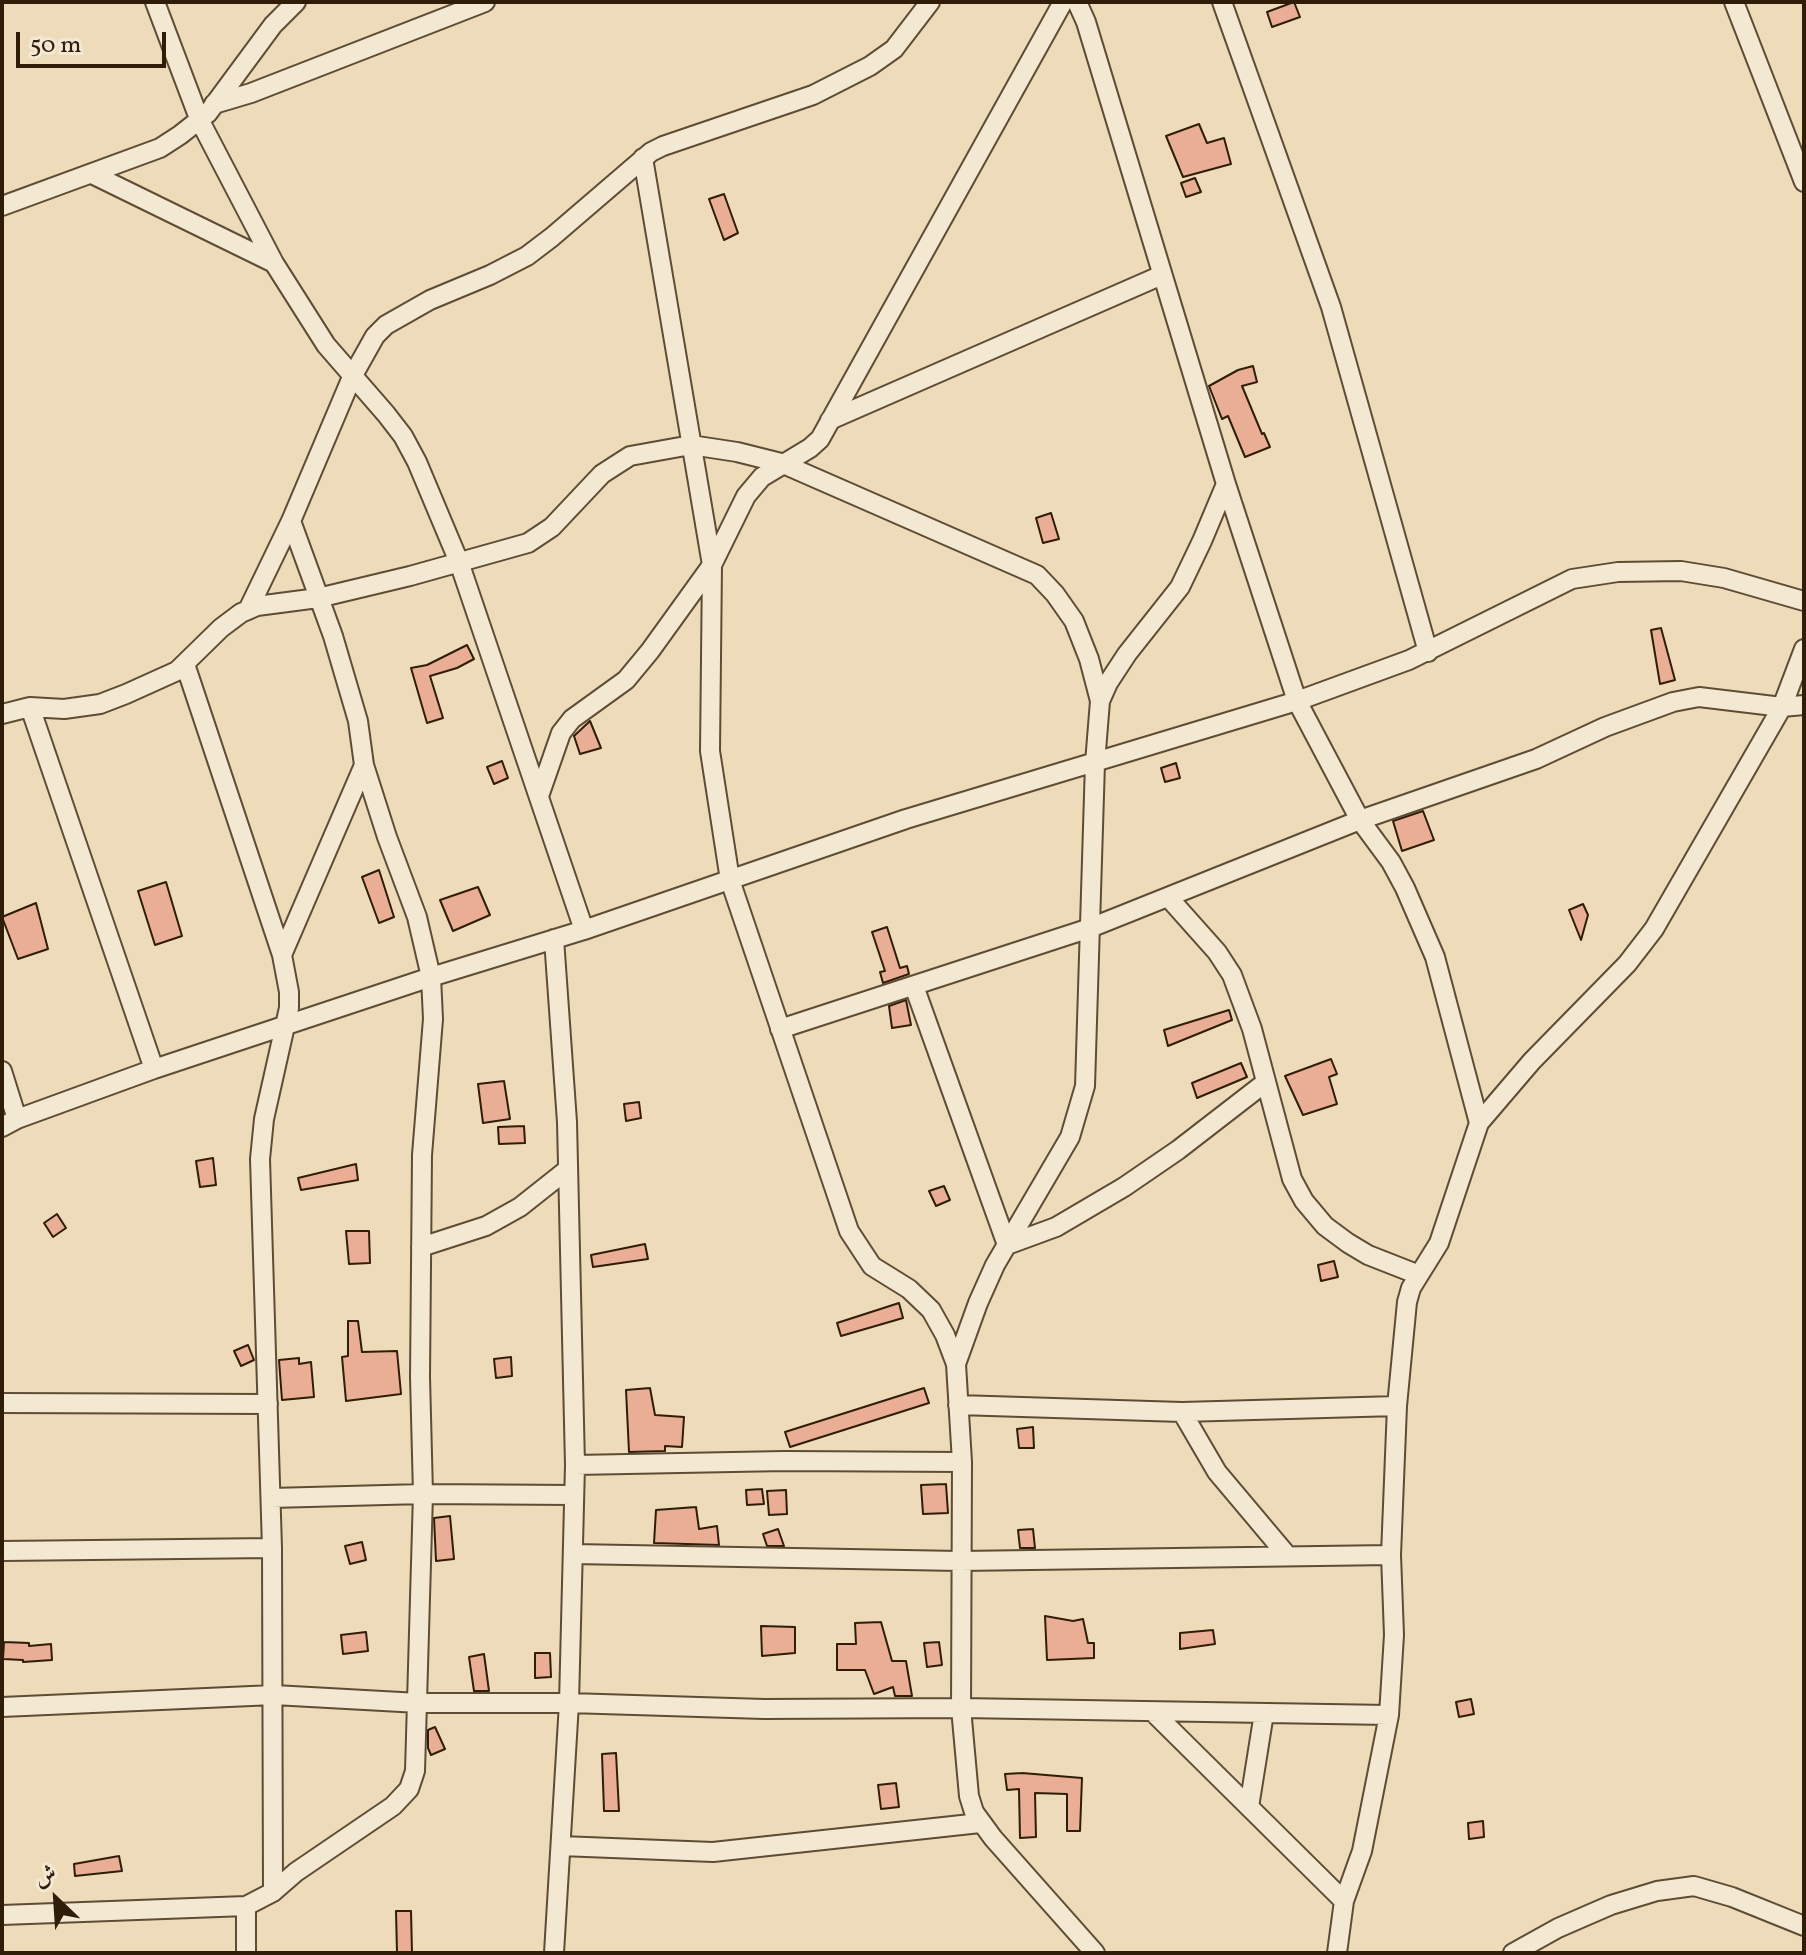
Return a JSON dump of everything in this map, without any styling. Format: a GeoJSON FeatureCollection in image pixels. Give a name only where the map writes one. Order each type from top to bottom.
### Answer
{"type":"FeatureCollection","features":[{"type":"Feature","properties":{"kind":"street"},"geometry":{"type":"LineString","coordinates":[[155,2],[200,121],[274,263],[326,345],[403,436],[417,462],[459,562],[584,930]]}},
{"type":"Feature","properties":{"kind":"street"},"geometry":{"type":"LineString","coordinates":[[2,206],[160,148],[200,121],[273,25],[296,2]]}},
{"type":"Feature","properties":{"kind":"street"},"geometry":{"type":"LineString","coordinates":[[214,104],[251,93],[485,2]]}},
{"type":"Feature","properties":{"kind":"street"},"geometry":{"type":"LineString","coordinates":[[248,610],[291,521],[295,505],[352,377],[375,336],[386,325],[430,300],[527,256],[643,158],[663,146],[813,95],[870,66],[894,49],[930,2]]}},
{"type":"Feature","properties":{"kind":"street"},"geometry":{"type":"LineString","coordinates":[[539,796],[561,733],[572,719],[626,680],[712,565],[746,496],[762,477],[816,444],[1063,2]]}},
{"type":"Feature","properties":{"kind":"street"},"geometry":{"type":"LineString","coordinates":[[1077,2],[1086,22],[1226,484],[1297,701],[1360,820],[1398,875],[1435,957],[1479,1123]]}},
{"type":"Feature","properties":{"kind":"street"},"geometry":{"type":"LineString","coordinates":[[1222,2],[1331,307],[1428,652]]}},
{"type":"Feature","properties":{"kind":"street"},"geometry":{"type":"LineString","coordinates":[[1734,2],[1804,182]]}},
{"type":"Feature","properties":{"kind":"street"},"geometry":{"type":"LineString","coordinates":[[643,158],[712,565],[710,751],[730,880],[849,1231],[872,1266],[909,1289],[931,1310],[956,1364],[962,1462],[961,1708],[969,1796],[980,1823],[1095,1953]]}},
{"type":"Feature","properties":{"kind":"street"},"geometry":{"type":"LineString","coordinates":[[92,174],[274,263]]}},
{"type":"Feature","properties":{"kind":"street"},"geometry":{"type":"LineString","coordinates":[[830,420],[1162,275]]}},
{"type":"Feature","properties":{"kind":"street"},"geometry":{"type":"LineString","coordinates":[[2,714],[30,707],[64,709],[100,704],[162,678],[185,664],[221,628],[257,606],[318,598],[528,543],[552,527],[602,474],[630,456],[691,445],[781,463],[1037,575],[1074,621],[1089,659],[1100,701],[1095,763],[1085,1086],[1070,1137],[1007,1245],[978,1303],[956,1364]]}},
{"type":"Feature","properties":{"kind":"street"},"geometry":{"type":"LineString","coordinates":[[1100,701],[1127,654],[1180,587],[1226,484]]}},
{"type":"Feature","properties":{"kind":"street"},"geometry":{"type":"LineString","coordinates":[[2,1915],[246,1906],[273,1892],[296,1872],[393,1806],[409,1789],[415,1771],[423,1494],[420,1377],[422,1155],[433,1019],[431,977],[417,917],[364,765],[358,721],[346,677],[291,521]]}},
{"type":"Feature","properties":{"kind":"street"},"geometry":{"type":"LineString","coordinates":[[2,1071],[10,1123],[154,1069],[584,930],[906,819],[1297,701],[1428,652],[1572,579],[1618,572],[1681,571],[1724,578],[1804,601]]}},
{"type":"Feature","properties":{"kind":"street"},"geometry":{"type":"LineString","coordinates":[[1337,1953],[1344,1901],[1365,1839],[1389,1715],[1394,1635],[1391,1555],[1397,1406],[1407,1302],[1439,1243],[1479,1123],[1532,1061],[1627,964],[1654,929],[1782,707],[1804,649]]}},
{"type":"Feature","properties":{"kind":"street"},"geometry":{"type":"LineString","coordinates":[[185,664],[282,955],[289,992],[285,1025],[269,1092],[260,1159],[272,1548],[273,1892]]}},
{"type":"Feature","properties":{"kind":"street"},"geometry":{"type":"LineString","coordinates":[[780,1029],[1090,928],[1360,820],[1536,759],[1615,723],[1673,702],[1699,697],[1782,707],[1804,705]]}},
{"type":"Feature","properties":{"kind":"street"},"geometry":{"type":"LineString","coordinates":[[30,707],[154,1069]]}},
{"type":"Feature","properties":{"kind":"street"},"geometry":{"type":"LineString","coordinates":[[282,955],[364,765]]}},
{"type":"Feature","properties":{"kind":"street"},"geometry":{"type":"LineString","coordinates":[[1168,897],[1217,952],[1232,975],[1252,1029],[1292,1179],[1304,1201],[1325,1226],[1348,1243],[1368,1255],[1419,1275]]}},
{"type":"Feature","properties":{"kind":"street"},"geometry":{"type":"LineString","coordinates":[[554,939],[568,1169],[575,1465],[569,1703],[554,1953]]}},
{"type":"Feature","properties":{"kind":"street"},"geometry":{"type":"LineString","coordinates":[[914,986],[1007,1245]]}},
{"type":"Feature","properties":{"kind":"street"},"geometry":{"type":"LineString","coordinates":[[1007,1245],[1056,1227],[1124,1187],[1266,1082]]}},
{"type":"Feature","properties":{"kind":"street"},"geometry":{"type":"LineString","coordinates":[[421,1247],[486,1226],[520,1207],[568,1169]]}},
{"type":"Feature","properties":{"kind":"street"},"geometry":{"type":"LineString","coordinates":[[2,1403],[268,1404]]}},
{"type":"Feature","properties":{"kind":"street"},"geometry":{"type":"LineString","coordinates":[[958,1405],[1182,1412],[1397,1406]]}},
{"type":"Feature","properties":{"kind":"street"},"geometry":{"type":"LineString","coordinates":[[1182,1412],[1217,1472],[1286,1554]]}},
{"type":"Feature","properties":{"kind":"street"},"geometry":{"type":"LineString","coordinates":[[575,1465],[962,1462]]}},
{"type":"Feature","properties":{"kind":"street"},"geometry":{"type":"LineString","coordinates":[[271,1498],[423,1494],[574,1495]]}},
{"type":"Feature","properties":{"kind":"street"},"geometry":{"type":"LineString","coordinates":[[2,1551],[272,1548]]}},
{"type":"Feature","properties":{"kind":"street"},"geometry":{"type":"LineString","coordinates":[[573,1554],[960,1561],[1286,1554],[1391,1555]]}},
{"type":"Feature","properties":{"kind":"street"},"geometry":{"type":"LineString","coordinates":[[2,1707],[274,1695],[419,1703],[1389,1715]]}},
{"type":"Feature","properties":{"kind":"street"},"geometry":{"type":"LineString","coordinates":[[1153,1712],[1344,1901]]}},
{"type":"Feature","properties":{"kind":"street"},"geometry":{"type":"LineString","coordinates":[[1249,1807],[1264,1713]]}},
{"type":"Feature","properties":{"kind":"street"},"geometry":{"type":"LineString","coordinates":[[561,1846],[713,1852],[980,1823]]}},
{"type":"Feature","properties":{"kind":"street"},"geometry":{"type":"LineString","coordinates":[[1513,1953],[1558,1928],[1611,1905],[1657,1891],[1694,1886],[1732,1897],[1804,1926]]}},
{"type":"Feature","properties":{"kind":"street"},"geometry":{"type":"LineString","coordinates":[[246,1906],[246,1953]]}},
{"type":"Feature","properties":{"kind":"building"},"geometry":{"type":"Polygon","coordinates":[[[1294,2],[1300,17],[1272,27],[1267,12],[1294,2]]]}},
{"type":"Feature","properties":{"kind":"building"},"geometry":{"type":"Polygon","coordinates":[[[1199,124],[1207,143],[1224,138],[1231,164],[1183,177],[1166,136],[1199,124]]]}},
{"type":"Feature","properties":{"kind":"building"},"geometry":{"type":"Polygon","coordinates":[[[1195,178],[1201,192],[1186,197],[1181,183],[1195,178]]]}},
{"type":"Feature","properties":{"kind":"building"},"geometry":{"type":"Polygon","coordinates":[[[724,194],[738,233],[724,240],[709,199],[724,194]]]}},
{"type":"Feature","properties":{"kind":"building"},"geometry":{"type":"Polygon","coordinates":[[[1253,366],[1257,382],[1242,386],[1270,447],[1245,457],[1228,416],[1222,419],[1209,386],[1238,370],[1253,366]]]}},
{"type":"Feature","properties":{"kind":"building"},"geometry":{"type":"Polygon","coordinates":[[[1051,513],[1059,539],[1043,543],[1036,518],[1051,513]]]}},
{"type":"Feature","properties":{"kind":"building"},"geometry":{"type":"Polygon","coordinates":[[[1661,628],[1675,680],[1660,684],[1651,630],[1661,628]]]}},
{"type":"Feature","properties":{"kind":"building"},"geometry":{"type":"Polygon","coordinates":[[[467,645],[474,659],[430,676],[443,718],[427,723],[411,668],[427,665],[467,645]]]}},
{"type":"Feature","properties":{"kind":"building"},"geometry":{"type":"Polygon","coordinates":[[[590,721],[601,748],[580,754],[574,736],[590,721]]]}},
{"type":"Feature","properties":{"kind":"building"},"geometry":{"type":"Polygon","coordinates":[[[502,761],[508,778],[494,784],[487,767],[502,761]]]}},
{"type":"Feature","properties":{"kind":"building"},"geometry":{"type":"Polygon","coordinates":[[[1176,763],[1180,778],[1165,782],[1161,768],[1176,763]]]}},
{"type":"Feature","properties":{"kind":"building"},"geometry":{"type":"Polygon","coordinates":[[[1423,811],[1434,840],[1402,851],[1393,821],[1423,811]]]}},
{"type":"Feature","properties":{"kind":"building"},"geometry":{"type":"Polygon","coordinates":[[[379,870],[394,917],[379,923],[362,877],[379,870]]]}},
{"type":"Feature","properties":{"kind":"building"},"geometry":{"type":"Polygon","coordinates":[[[166,882],[182,936],[155,945],[138,891],[166,882]]]}},
{"type":"Feature","properties":{"kind":"building"},"geometry":{"type":"Polygon","coordinates":[[[478,887],[490,915],[453,931],[440,900],[478,887]]]}},
{"type":"Feature","properties":{"kind":"building"},"geometry":{"type":"Polygon","coordinates":[[[36,903],[48,949],[18,959],[2,917],[36,903]]]}},
{"type":"Feature","properties":{"kind":"building"},"geometry":{"type":"Polygon","coordinates":[[[1583,904],[1588,915],[1581,940],[1569,910],[1583,904]]]}},
{"type":"Feature","properties":{"kind":"building"},"geometry":{"type":"Polygon","coordinates":[[[887,927],[900,968],[907,966],[909,974],[883,983],[880,972],[885,971],[872,932],[887,927]]]}},
{"type":"Feature","properties":{"kind":"building"},"geometry":{"type":"Polygon","coordinates":[[[906,1000],[911,1025],[892,1028],[889,1006],[906,1000]]]}},
{"type":"Feature","properties":{"kind":"building"},"geometry":{"type":"Polygon","coordinates":[[[1229,1010],[1232,1020],[1168,1046],[1164,1030],[1229,1010]]]}},
{"type":"Feature","properties":{"kind":"building"},"geometry":{"type":"Polygon","coordinates":[[[1331,1059],[1337,1074],[1329,1077],[1337,1104],[1303,1115],[1285,1076],[1331,1059]]]}},
{"type":"Feature","properties":{"kind":"building"},"geometry":{"type":"Polygon","coordinates":[[[1241,1063],[1247,1077],[1197,1098],[1192,1083],[1241,1063]]]}},
{"type":"Feature","properties":{"kind":"building"},"geometry":{"type":"Polygon","coordinates":[[[504,1081],[510,1119],[483,1123],[478,1084],[504,1081]]]}},
{"type":"Feature","properties":{"kind":"building"},"geometry":{"type":"Polygon","coordinates":[[[639,1102],[641,1118],[626,1121],[624,1104],[639,1102]]]}},
{"type":"Feature","properties":{"kind":"building"},"geometry":{"type":"Polygon","coordinates":[[[524,1126],[525,1143],[499,1144],[498,1127],[524,1126]]]}},
{"type":"Feature","properties":{"kind":"building"},"geometry":{"type":"Polygon","coordinates":[[[213,1158],[216,1185],[200,1187],[196,1161],[213,1158]]]}},
{"type":"Feature","properties":{"kind":"building"},"geometry":{"type":"Polygon","coordinates":[[[356,1164],[358,1180],[301,1190],[298,1178],[356,1164]]]}},
{"type":"Feature","properties":{"kind":"building"},"geometry":{"type":"Polygon","coordinates":[[[944,1186],[950,1200],[936,1206],[929,1191],[944,1186]]]}},
{"type":"Feature","properties":{"kind":"building"},"geometry":{"type":"Polygon","coordinates":[[[57,1214],[66,1228],[53,1237],[44,1223],[57,1214]]]}},
{"type":"Feature","properties":{"kind":"building"},"geometry":{"type":"Polygon","coordinates":[[[346,1231],[369,1231],[370,1263],[349,1264],[346,1231]]]}},
{"type":"Feature","properties":{"kind":"building"},"geometry":{"type":"Polygon","coordinates":[[[645,1244],[648,1259],[593,1267],[591,1255],[645,1244]]]}},
{"type":"Feature","properties":{"kind":"building"},"geometry":{"type":"Polygon","coordinates":[[[1334,1261],[1338,1277],[1321,1281],[1318,1265],[1334,1261]]]}},
{"type":"Feature","properties":{"kind":"building"},"geometry":{"type":"Polygon","coordinates":[[[899,1303],[903,1318],[841,1336],[837,1323],[899,1303]]]}},
{"type":"Feature","properties":{"kind":"building"},"geometry":{"type":"Polygon","coordinates":[[[348,1321],[358,1321],[362,1352],[397,1351],[401,1394],[346,1401],[342,1357],[348,1356],[348,1321]]]}},
{"type":"Feature","properties":{"kind":"building"},"geometry":{"type":"Polygon","coordinates":[[[248,1345],[254,1360],[241,1366],[234,1351],[248,1345]]]}},
{"type":"Feature","properties":{"kind":"building"},"geometry":{"type":"Polygon","coordinates":[[[511,1357],[512,1376],[496,1378],[494,1359],[511,1357]]]}},
{"type":"Feature","properties":{"kind":"building"},"geometry":{"type":"Polygon","coordinates":[[[299,1358],[299,1364],[311,1362],[314,1397],[282,1400],[279,1360],[299,1358]]]}},
{"type":"Feature","properties":{"kind":"building"},"geometry":{"type":"Polygon","coordinates":[[[650,1388],[655,1415],[684,1417],[682,1447],[665,1446],[665,1451],[629,1452],[626,1390],[650,1388]]]}},
{"type":"Feature","properties":{"kind":"building"},"geometry":{"type":"Polygon","coordinates":[[[924,1388],[929,1403],[790,1447],[785,1432],[924,1388]]]}},
{"type":"Feature","properties":{"kind":"building"},"geometry":{"type":"Polygon","coordinates":[[[1033,1427],[1034,1448],[1019,1448],[1017,1429],[1033,1427]]]}},
{"type":"Feature","properties":{"kind":"building"},"geometry":{"type":"Polygon","coordinates":[[[946,1484],[948,1513],[923,1514],[921,1485],[946,1484]]]}},
{"type":"Feature","properties":{"kind":"building"},"geometry":{"type":"Polygon","coordinates":[[[762,1489],[764,1504],[747,1505],[746,1490],[762,1489]]]}},
{"type":"Feature","properties":{"kind":"building"},"geometry":{"type":"Polygon","coordinates":[[[786,1490],[787,1514],[769,1515],[767,1491],[786,1490]]]}},
{"type":"Feature","properties":{"kind":"building"},"geometry":{"type":"Polygon","coordinates":[[[696,1507],[699,1529],[717,1526],[719,1545],[654,1543],[656,1510],[696,1507]]]}},
{"type":"Feature","properties":{"kind":"building"},"geometry":{"type":"Polygon","coordinates":[[[450,1516],[454,1559],[436,1561],[434,1518],[450,1516]]]}},
{"type":"Feature","properties":{"kind":"building"},"geometry":{"type":"Polygon","coordinates":[[[778,1529],[784,1546],[767,1546],[763,1534],[778,1529]]]}},
{"type":"Feature","properties":{"kind":"building"},"geometry":{"type":"Polygon","coordinates":[[[1033,1529],[1035,1548],[1020,1548],[1018,1530],[1033,1529]]]}},
{"type":"Feature","properties":{"kind":"building"},"geometry":{"type":"Polygon","coordinates":[[[362,1542],[366,1560],[350,1564],[345,1546],[362,1542]]]}},
{"type":"Feature","properties":{"kind":"building"},"geometry":{"type":"Polygon","coordinates":[[[1045,1616],[1073,1621],[1083,1619],[1088,1643],[1094,1643],[1094,1658],[1047,1660],[1045,1616]]]}},
{"type":"Feature","properties":{"kind":"building"},"geometry":{"type":"Polygon","coordinates":[[[881,1622],[892,1661],[906,1661],[912,1696],[895,1696],[893,1687],[874,1694],[865,1670],[837,1670],[837,1644],[856,1644],[855,1623],[881,1622]]]}},
{"type":"Feature","properties":{"kind":"building"},"geometry":{"type":"Polygon","coordinates":[[[761,1626],[795,1627],[795,1653],[762,1656],[761,1626]]]}},
{"type":"Feature","properties":{"kind":"building"},"geometry":{"type":"Polygon","coordinates":[[[1213,1630],[1215,1644],[1180,1649],[1180,1633],[1213,1630]]]}},
{"type":"Feature","properties":{"kind":"building"},"geometry":{"type":"Polygon","coordinates":[[[366,1632],[368,1651],[343,1654],[341,1635],[366,1632]]]}},
{"type":"Feature","properties":{"kind":"building"},"geometry":{"type":"Polygon","coordinates":[[[4,1642],[29,1643],[29,1646],[51,1644],[52,1660],[23,1662],[3,1659],[4,1642]]]}},
{"type":"Feature","properties":{"kind":"building"},"geometry":{"type":"Polygon","coordinates":[[[939,1642],[942,1665],[927,1667],[924,1643],[939,1642]]]}},
{"type":"Feature","properties":{"kind":"building"},"geometry":{"type":"Polygon","coordinates":[[[535,1653],[550,1653],[551,1677],[535,1678],[535,1653]]]}},
{"type":"Feature","properties":{"kind":"building"},"geometry":{"type":"Polygon","coordinates":[[[484,1654],[489,1691],[474,1691],[469,1657],[484,1654]]]}},
{"type":"Feature","properties":{"kind":"building"},"geometry":{"type":"Polygon","coordinates":[[[1471,1699],[1474,1714],[1459,1717],[1456,1702],[1471,1699]]]}},
{"type":"Feature","properties":{"kind":"building"},"geometry":{"type":"Polygon","coordinates":[[[435,1727],[445,1749],[431,1755],[428,1730],[435,1727]]]}},
{"type":"Feature","properties":{"kind":"building"},"geometry":{"type":"Polygon","coordinates":[[[616,1753],[619,1811],[604,1811],[602,1754],[616,1753]]]}},
{"type":"Feature","properties":{"kind":"building"},"geometry":{"type":"Polygon","coordinates":[[[1005,1774],[1082,1778],[1080,1831],[1067,1831],[1067,1794],[1035,1793],[1036,1837],[1020,1838],[1019,1789],[1007,1790],[1005,1774]]]}},
{"type":"Feature","properties":{"kind":"building"},"geometry":{"type":"Polygon","coordinates":[[[896,1783],[899,1807],[881,1809],[878,1785],[896,1783]]]}},
{"type":"Feature","properties":{"kind":"building"},"geometry":{"type":"Polygon","coordinates":[[[1483,1821],[1484,1837],[1469,1839],[1468,1823],[1483,1821]]]}},
{"type":"Feature","properties":{"kind":"building"},"geometry":{"type":"Polygon","coordinates":[[[119,1856],[122,1871],[75,1876],[74,1864],[119,1856]]]}},
{"type":"Feature","properties":{"kind":"building"},"geometry":{"type":"Polygon","coordinates":[[[396,1911],[411,1911],[412,1953],[397,1953],[396,1911]]]}}]}
